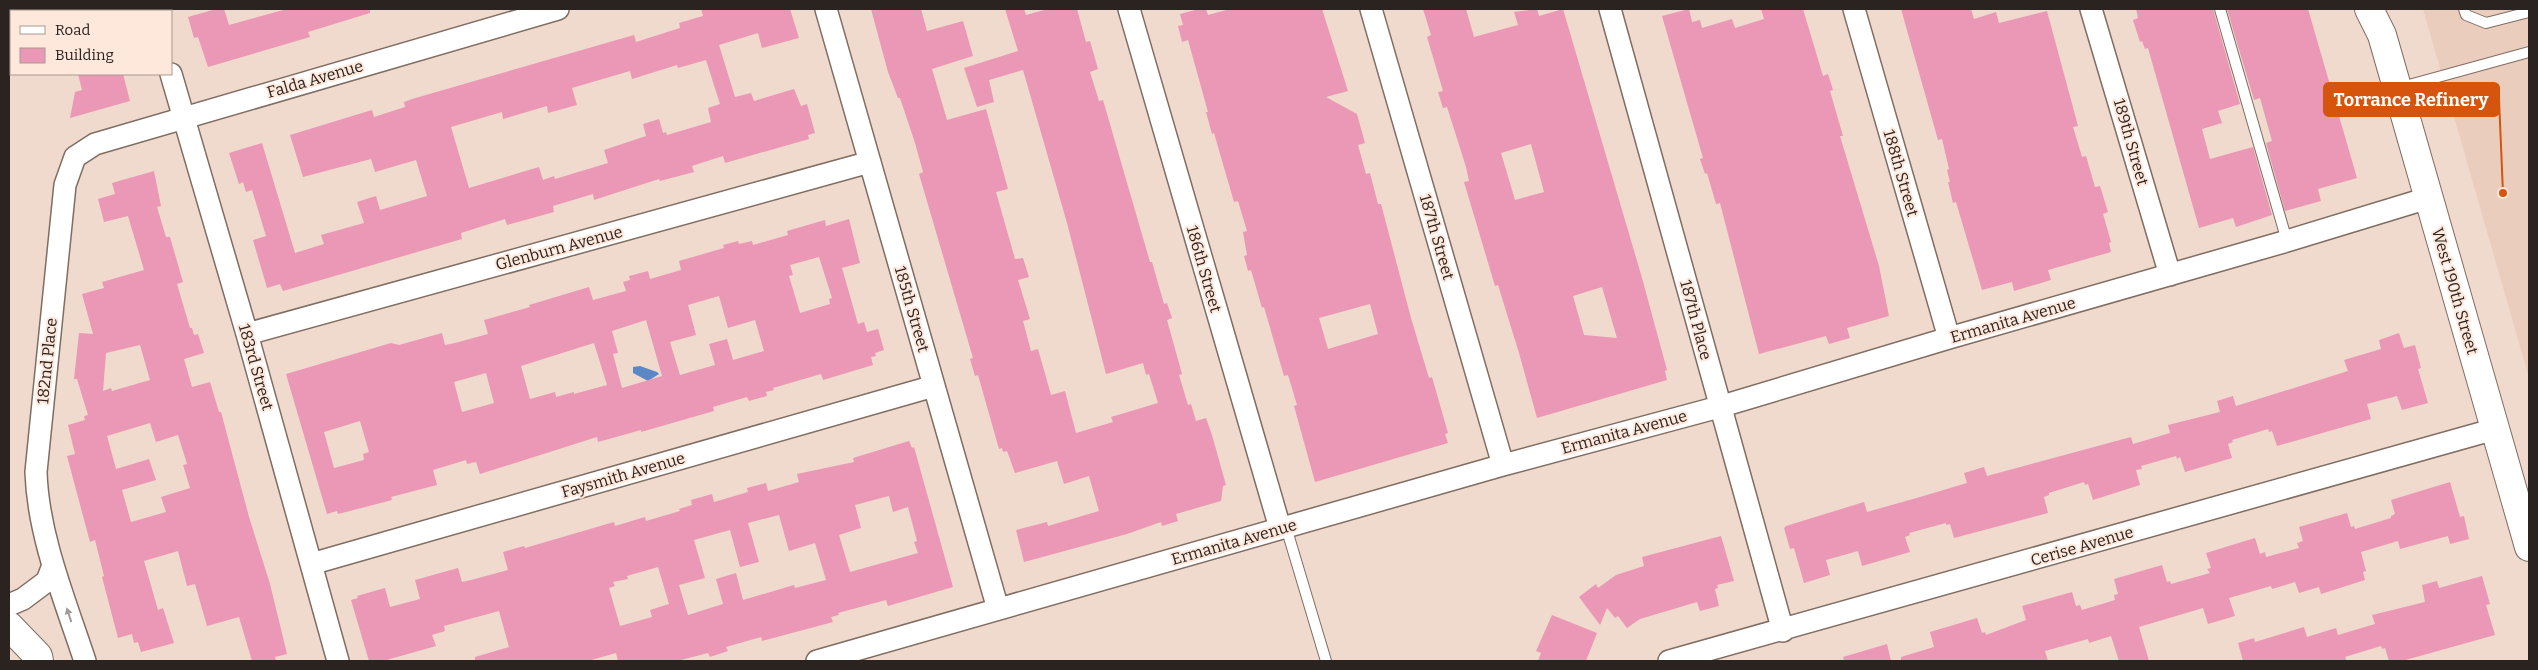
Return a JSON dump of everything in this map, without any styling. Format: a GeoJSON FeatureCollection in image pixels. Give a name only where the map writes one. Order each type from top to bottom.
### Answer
{"type":"FeatureCollection","features":[{"type":"Feature","properties":{"kind":"main road","name":"West 190th Street"},"geometry":{"type":"LineString","coordinates":[[2369,9],[2380,22],[2428,198],[2529,547]]}},
{"type":"Feature","properties":{"kind":"main road"},"geometry":{"type":"LineString","coordinates":[[9,626],[38,656],[39,661]]}},
{"type":"Feature","properties":{"kind":"street","name":"Falda Avenue"},"geometry":{"type":"LineString","coordinates":[[75,157],[95,144],[558,9]]}},
{"type":"Feature","properties":{"kind":"street","name":"185th Street"},"geometry":{"type":"LineString","coordinates":[[826,9],[998,609]]}},
{"type":"Feature","properties":{"kind":"street","name":"186th Street"},"geometry":{"type":"LineString","coordinates":[[1129,9],[1282,528]]}},
{"type":"Feature","properties":{"kind":"street","name":"187th Street"},"geometry":{"type":"LineString","coordinates":[[1371,9],[1503,464]]}},
{"type":"Feature","properties":{"kind":"street","name":"187th Place"},"geometry":{"type":"LineString","coordinates":[[1610,9],[1719,407],[1783,631]]}},
{"type":"Feature","properties":{"kind":"street","name":"188th Street"},"geometry":{"type":"LineString","coordinates":[[1854,9],[1949,338]]}},
{"type":"Feature","properties":{"kind":"street","name":"189th Street"},"geometry":{"type":"LineString","coordinates":[[2091,9],[2170,275]]}},
{"type":"Feature","properties":{"kind":"street","name":"183rd Street"},"geometry":{"type":"LineString","coordinates":[[171,75],[247,334],[338,661]]}},
{"type":"Feature","properties":{"kind":"street","name":"182nd Place"},"geometry":{"type":"LineString","coordinates":[[75,157],[65,184],[36,472],[36,491],[53,565],[84,661]]}},
{"type":"Feature","properties":{"kind":"street","name":"Glenburn Avenue"},"geometry":{"type":"LineString","coordinates":[[247,334],[870,162]]}},
{"type":"Feature","properties":{"kind":"street","name":"Ermanita Avenue"},"geometry":{"type":"LineString","coordinates":[[817,661],[1503,464],[1719,407],[1949,338],[2287,242],[2428,198]]}},
{"type":"Feature","properties":{"kind":"street","name":"Faysmith Avenue"},"geometry":{"type":"LineString","coordinates":[[311,564],[934,386]]}},
{"type":"Feature","properties":{"kind":"street","name":"Cerise Avenue"},"geometry":{"type":"LineString","coordinates":[[1669,661],[1783,631],[2495,429]]}},
{"type":"Feature","properties":{"kind":"street"},"geometry":{"type":"LineString","coordinates":[[9,605],[24,599],[47,581],[53,565]]}},
{"type":"Feature","properties":{"kind":"lane"},"geometry":{"type":"LineString","coordinates":[[2220,9],[2287,242]]}},
{"type":"Feature","properties":{"kind":"lane"},"geometry":{"type":"LineString","coordinates":[[2464,9],[2466,15],[2486,23],[2529,12]]}},
{"type":"Feature","properties":{"kind":"lane"},"geometry":{"type":"LineString","coordinates":[[2397,88],[2528,55]]}},
{"type":"Feature","properties":{"kind":"lane"},"geometry":{"type":"LineString","coordinates":[[1282,528],[1326,661]]}},
{"type":"Feature","properties":{"kind":"shaded area"},"geometry":{"type":"Polygon","coordinates":[[[2423,9],[2529,9],[2529,378],[2423,9]]]}},
{"type":"Feature","properties":{"kind":"water"},"geometry":{"type":"Polygon","coordinates":[[[640,366],[659,374],[648,381],[633,373],[633,367],[640,366]]]}},
{"type":"Feature","properties":{"kind":"building"},"geometry":{"type":"Polygon","coordinates":[[[216,9],[224,9],[229,25],[287,9],[370,9],[370,13],[308,32],[310,37],[208,67],[198,37],[194,38],[188,17],[216,9]]]}},
{"type":"Feature","properties":{"kind":"building"},"geometry":{"type":"Polygon","coordinates":[[[701,9],[790,9],[799,38],[762,48],[758,33],[719,45],[735,97],[751,93],[754,101],[794,89],[801,106],[807,104],[815,133],[808,135],[809,139],[725,163],[723,156],[692,166],[694,172],[660,181],[659,179],[594,200],[593,194],[553,206],[554,212],[507,225],[505,219],[461,233],[462,239],[283,291],[280,284],[267,288],[253,240],[266,236],[252,190],[246,192],[243,182],[239,184],[229,153],[262,143],[295,253],[324,244],[321,235],[364,223],[357,202],[376,196],[380,210],[427,196],[416,160],[375,172],[371,159],[303,177],[290,135],[372,110],[374,117],[405,107],[404,102],[412,99],[634,35],[636,42],[680,28],[679,23],[703,16],[701,9]],[[706,60],[678,68],[677,65],[632,79],[630,71],[572,88],[577,105],[548,113],[547,106],[503,119],[502,112],[451,127],[469,188],[539,167],[543,180],[554,176],[555,179],[608,163],[604,150],[646,136],[643,124],[659,119],[663,133],[666,132],[667,135],[711,122],[708,108],[720,104],[706,60]]]}},
{"type":"Feature","properties":{"kind":"building"},"geometry":{"type":"Polygon","coordinates":[[[871,9],[921,9],[927,31],[963,21],[973,56],[932,69],[947,120],[986,109],[1008,189],[996,192],[1015,259],[1023,258],[1029,277],[1018,280],[1030,319],[1023,321],[1031,351],[1038,349],[1051,395],[1065,391],[1076,433],[1113,422],[1111,417],[1158,403],[1149,374],[1146,375],[1143,363],[1106,374],[1067,223],[1023,70],[989,80],[994,102],[977,107],[964,68],[1018,51],[1005,9],[1024,9],[1026,15],[1048,9],[1077,9],[1086,42],[1090,41],[1098,69],[1090,72],[1099,101],[1103,100],[1150,262],[1152,262],[1164,304],[1167,303],[1172,318],[1167,320],[1182,374],[1179,375],[1188,405],[1191,404],[1196,421],[1206,418],[1212,435],[1226,485],[1223,486],[1221,501],[1176,514],[1178,521],[1162,526],[1161,522],[1127,534],[1024,562],[1016,530],[1047,522],[1048,526],[1099,511],[1089,476],[1064,484],[1057,461],[1015,473],[1007,451],[1003,452],[1002,448],[999,449],[978,375],[975,376],[970,359],[973,358],[919,174],[923,172],[915,143],[900,98],[898,98],[888,72],[871,9]]]}},
{"type":"Feature","properties":{"kind":"building"},"geometry":{"type":"Polygon","coordinates":[[[1199,9],[1206,9],[1208,15],[1230,9],[1322,9],[1348,91],[1326,97],[1357,114],[1365,143],[1358,145],[1366,174],[1370,173],[1378,204],[1381,204],[1411,318],[1429,378],[1432,377],[1448,433],[1445,434],[1448,443],[1315,482],[1294,406],[1297,405],[1288,375],[1284,376],[1264,307],[1262,308],[1251,270],[1248,271],[1244,256],[1247,255],[1243,232],[1247,231],[1238,201],[1234,202],[1214,133],[1212,134],[1206,112],[1208,112],[1188,40],[1182,42],[1178,26],[1183,25],[1180,14],[1199,9]],[[1370,304],[1319,318],[1328,349],[1378,334],[1370,304]]]}},
{"type":"Feature","properties":{"kind":"building"},"geometry":{"type":"Polygon","coordinates":[[[1423,9],[1466,9],[1474,37],[1518,25],[1514,12],[1537,9],[1539,16],[1563,9],[1642,278],[1667,370],[1665,371],[1667,380],[1537,418],[1498,285],[1495,286],[1464,182],[1469,181],[1466,167],[1447,107],[1443,108],[1438,92],[1443,91],[1427,37],[1431,35],[1423,9]],[[1531,144],[1501,153],[1515,200],[1544,192],[1531,144]],[[1602,287],[1573,296],[1584,335],[1617,338],[1602,287]]]}},
{"type":"Feature","properties":{"kind":"building"},"geometry":{"type":"Polygon","coordinates":[[[1689,9],[1692,22],[1700,20],[1702,28],[1732,19],[1735,28],[1764,19],[1761,9],[1803,9],[1823,76],[1828,74],[1833,90],[1830,91],[1843,136],[1840,136],[1879,266],[1889,316],[1847,328],[1850,338],[1829,344],[1826,336],[1759,354],[1720,203],[1716,204],[1707,173],[1705,174],[1700,159],[1703,158],[1662,16],[1689,9]]]}},
{"type":"Feature","properties":{"kind":"building"},"geometry":{"type":"Polygon","coordinates":[[[1901,9],[1971,9],[1974,19],[1996,12],[1999,23],[2047,11],[2078,126],[2073,127],[2082,157],[2086,156],[2095,187],[2100,186],[2108,212],[2103,214],[2111,242],[2109,243],[2111,252],[2048,270],[2051,280],[2014,291],[2012,282],[1982,290],[1956,202],[1953,203],[1948,182],[1950,182],[1947,170],[1949,169],[1942,139],[1938,140],[1901,9]]]}},
{"type":"Feature","properties":{"kind":"building"},"geometry":{"type":"Polygon","coordinates":[[[2136,9],[2213,9],[2240,104],[2218,111],[2222,123],[2202,129],[2210,159],[2253,147],[2272,215],[2236,227],[2233,218],[2199,228],[2148,48],[2145,49],[2142,41],[2140,42],[2133,20],[2138,18],[2136,9]]]}},
{"type":"Feature","properties":{"kind":"building"},"geometry":{"type":"Polygon","coordinates":[[[2227,9],[2308,9],[2357,178],[2318,189],[2321,201],[2285,211],[2266,143],[2272,141],[2260,98],[2254,100],[2227,9]]]}},
{"type":"Feature","properties":{"kind":"building"},"geometry":{"type":"Polygon","coordinates":[[[78,75],[123,75],[130,101],[70,118],[75,92],[82,90],[78,75]]]}},
{"type":"Feature","properties":{"kind":"building"},"geometry":{"type":"Polygon","coordinates":[[[154,171],[161,206],[157,207],[166,237],[170,237],[183,282],[177,284],[190,328],[192,328],[194,335],[198,334],[204,353],[184,359],[192,387],[210,382],[219,412],[221,412],[249,517],[270,584],[287,654],[275,657],[276,661],[252,661],[239,617],[207,626],[195,584],[187,586],[178,551],[144,561],[158,610],[163,608],[174,643],[141,652],[138,642],[134,643],[132,634],[118,638],[102,577],[104,576],[95,540],[90,542],[67,456],[75,454],[68,425],[85,420],[84,416],[88,415],[77,379],[74,379],[79,333],[93,334],[82,294],[104,288],[102,282],[144,270],[128,216],[104,222],[98,199],[115,194],[112,183],[154,171]],[[140,345],[106,353],[103,391],[111,388],[112,391],[150,380],[140,345]],[[150,423],[107,436],[116,469],[149,459],[156,480],[122,490],[131,522],[166,512],[161,497],[190,488],[183,465],[187,464],[178,435],[156,442],[150,423]]]}},
{"type":"Feature","properties":{"kind":"building"},"geometry":{"type":"Polygon","coordinates":[[[849,219],[860,263],[842,268],[858,324],[864,322],[867,332],[878,329],[884,350],[875,353],[876,356],[871,357],[873,365],[823,380],[821,374],[773,388],[774,390],[766,392],[767,396],[749,401],[747,397],[713,407],[714,411],[641,432],[641,430],[598,442],[597,437],[480,474],[476,462],[467,464],[466,460],[433,470],[437,485],[391,497],[392,500],[377,504],[338,514],[337,511],[327,514],[286,374],[391,343],[399,345],[442,333],[445,345],[488,334],[484,320],[530,307],[529,305],[589,287],[593,300],[626,291],[623,282],[630,280],[629,276],[648,271],[650,279],[681,270],[679,261],[724,248],[723,245],[738,241],[739,244],[752,241],[753,245],[788,235],[787,231],[825,220],[826,226],[849,219]],[[819,257],[790,265],[793,275],[789,276],[800,313],[830,304],[829,299],[832,298],[819,257]],[[719,296],[688,305],[696,335],[670,342],[680,375],[715,365],[709,344],[727,339],[733,360],[764,351],[755,320],[728,328],[719,296]],[[646,320],[612,331],[618,353],[613,354],[622,388],[662,376],[646,320]],[[594,343],[521,366],[530,399],[555,392],[556,397],[574,392],[574,394],[607,385],[594,343]],[[486,373],[454,382],[462,412],[494,403],[486,373]],[[360,421],[324,432],[334,468],[364,460],[363,454],[369,452],[360,421]]]}},
{"type":"Feature","properties":{"kind":"building"},"geometry":{"type":"Polygon","coordinates":[[[2399,333],[2404,348],[2415,345],[2421,368],[2418,369],[2428,403],[2402,410],[2397,396],[2367,404],[2371,419],[2277,446],[2272,431],[2269,432],[2268,429],[2232,440],[2233,442],[2228,444],[2232,458],[2185,472],[2180,457],[2177,459],[2176,456],[2141,466],[2142,469],[2136,470],[2140,485],[2093,500],[2088,484],[2085,485],[2084,482],[2049,493],[2049,495],[2044,497],[2048,513],[1954,538],[1950,524],[1946,525],[1946,523],[1909,533],[1910,535],[1905,537],[1910,552],[1862,566],[1858,551],[1826,560],[1830,575],[1804,583],[1794,548],[1790,549],[1784,528],[1786,526],[1864,502],[1867,512],[1967,483],[1964,473],[1984,467],[1987,476],[2131,437],[2133,444],[2170,433],[2168,425],[2220,412],[2217,401],[2233,396],[2236,406],[2348,371],[2344,360],[2381,349],[2379,340],[2399,333]]]}},
{"type":"Feature","properties":{"kind":"building"},"geometry":{"type":"Polygon","coordinates":[[[909,441],[912,448],[914,447],[953,587],[888,606],[886,600],[838,613],[839,615],[831,617],[833,622],[762,641],[761,637],[726,647],[728,651],[710,657],[708,653],[677,661],[618,661],[616,653],[588,661],[475,661],[475,657],[509,647],[499,611],[444,626],[445,631],[432,635],[436,646],[383,661],[369,661],[351,600],[358,598],[357,596],[385,588],[390,607],[420,599],[415,580],[458,568],[462,582],[508,570],[503,552],[524,546],[525,548],[614,522],[615,526],[645,517],[646,521],[680,511],[679,509],[692,505],[691,500],[712,494],[714,502],[748,492],[747,488],[766,483],[768,491],[799,482],[797,474],[854,462],[853,458],[909,441]],[[889,496],[855,505],[861,528],[839,535],[850,572],[918,553],[914,542],[917,541],[908,507],[893,512],[889,496]],[[779,515],[748,523],[759,562],[740,567],[730,530],[694,540],[705,578],[679,585],[688,615],[723,604],[716,579],[736,573],[743,600],[794,585],[795,588],[826,580],[815,543],[789,551],[779,515]],[[658,567],[627,576],[628,579],[613,582],[615,586],[609,588],[620,626],[652,617],[650,610],[669,604],[658,567]]]}},
{"type":"Feature","properties":{"kind":"building"},"geometry":{"type":"Polygon","coordinates":[[[2450,482],[2460,517],[2464,516],[2469,539],[2450,544],[2448,536],[2400,549],[2398,541],[2361,552],[2366,571],[2363,572],[2365,580],[2321,594],[2319,587],[2299,593],[2295,582],[2272,589],[2271,586],[2229,598],[2235,616],[2208,624],[2203,608],[2139,627],[2149,661],[2119,661],[2111,636],[2089,643],[2088,639],[2045,651],[2048,661],[1901,661],[1901,657],[1934,647],[1930,632],[1977,618],[1982,633],[1985,632],[1986,635],[2026,620],[2022,606],[2072,592],[2076,606],[2080,605],[2082,610],[2115,600],[2114,595],[2118,594],[2114,579],[2162,565],[2167,582],[2170,581],[2171,584],[2210,573],[2207,569],[2211,568],[2206,553],[2255,538],[2260,554],[2265,552],[2266,557],[2299,548],[2297,543],[2303,541],[2299,527],[2347,513],[2351,527],[2354,526],[2355,529],[2391,518],[2395,514],[2391,500],[2450,482]]]}},
{"type":"Feature","properties":{"kind":"building"},"geometry":{"type":"Polygon","coordinates":[[[1721,536],[1734,581],[1717,585],[1718,588],[1715,589],[1719,606],[1700,611],[1697,602],[1640,619],[1627,628],[1618,616],[1615,618],[1607,608],[1600,625],[1579,597],[1596,584],[1598,588],[1616,575],[1644,566],[1642,557],[1721,536]]]}},
{"type":"Feature","properties":{"kind":"building"},"geometry":{"type":"Polygon","coordinates":[[[2482,576],[2490,604],[2486,605],[2495,635],[2402,661],[2389,661],[2385,648],[2382,649],[2381,646],[2345,657],[2347,661],[2243,661],[2238,643],[2254,638],[2255,642],[2304,627],[2307,637],[2336,628],[2338,635],[2375,624],[2372,615],[2425,602],[2422,585],[2437,581],[2439,588],[2482,576]]]}},
{"type":"Feature","properties":{"kind":"building"},"geometry":{"type":"Polygon","coordinates":[[[1552,615],[1597,633],[1586,661],[1538,661],[1541,653],[1536,651],[1552,615]]]}},
{"type":"Feature","properties":{"kind":"building"},"geometry":{"type":"Polygon","coordinates":[[[1887,644],[1891,661],[1844,661],[1843,657],[1887,644]]]}},
{"type":"Feature","properties":{"kind":"place","name":"Torrance Refinery"},"geometry":{"type":"Point","coordinates":[2503,193]}}]}
